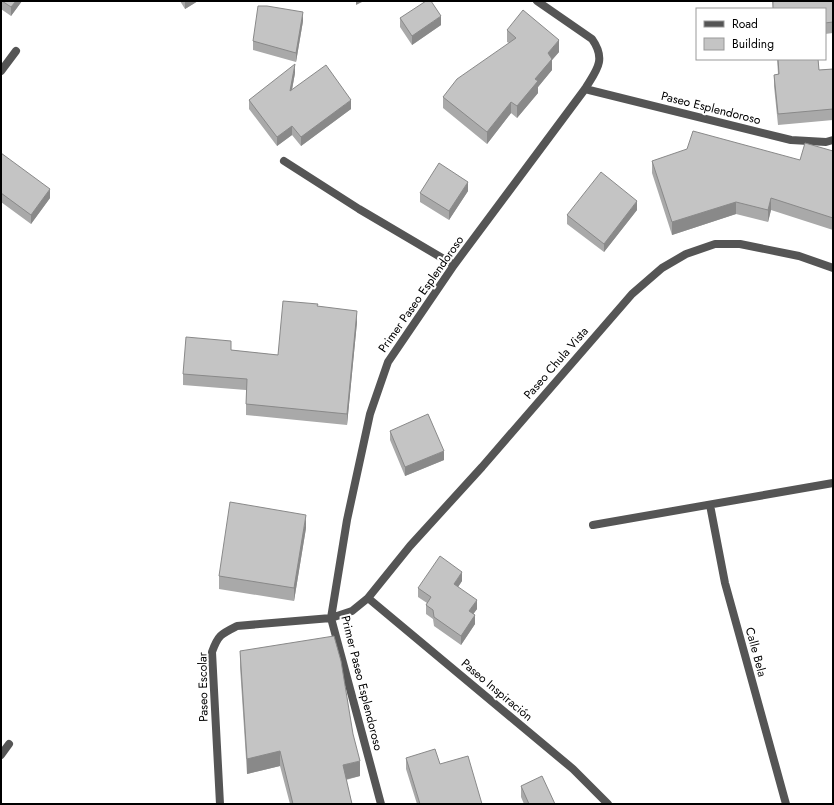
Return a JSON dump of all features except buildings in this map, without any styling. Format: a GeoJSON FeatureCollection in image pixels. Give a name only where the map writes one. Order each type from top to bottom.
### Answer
{"type":"FeatureCollection","features":[{"type":"Feature","properties":{"kind":"street","name":"Primer Paseo Esplendoroso"},"geometry":{"type":"LineString","coordinates":[[381,804],[331,618],[347,520],[370,414],[388,362],[454,265],[585,89],[599,66],[600,58],[598,47],[592,39],[537,1]]}},
{"type":"Feature","properties":{"kind":"street"},"geometry":{"type":"LineString","coordinates":[[1,71],[16,51]]}},
{"type":"Feature","properties":{"kind":"street","name":"Paseo Esplendoroso"},"geometry":{"type":"LineString","coordinates":[[585,89],[791,140],[826,142],[833,140]]}},
{"type":"Feature","properties":{"kind":"street"},"geometry":{"type":"LineString","coordinates":[[284,161],[359,209],[454,265]]}},
{"type":"Feature","properties":{"kind":"street","name":"Paseo Chula Vista"},"geometry":{"type":"LineString","coordinates":[[352,610],[368,598],[410,546],[482,467],[632,294],[662,268],[686,254],[715,244],[740,244],[799,256],[833,268]]}},
{"type":"Feature","properties":{"kind":"street"},"geometry":{"type":"LineString","coordinates":[[593,525],[833,483]]}},
{"type":"Feature","properties":{"kind":"street","name":"Calle Bela"},"geometry":{"type":"LineString","coordinates":[[710,505],[725,583],[786,804]]}},
{"type":"Feature","properties":{"kind":"street","name":"Paseo Inspiración"},"geometry":{"type":"LineString","coordinates":[[368,598],[573,769],[608,804]]}},
{"type":"Feature","properties":{"kind":"street","name":"Paseo Escolar"},"geometry":{"type":"LineString","coordinates":[[220,804],[212,652],[217,640],[224,633],[237,626],[331,618],[352,610]]}},
{"type":"Feature","properties":{"kind":"street"},"geometry":{"type":"LineString","coordinates":[[1,755],[10,744]]}}]}
